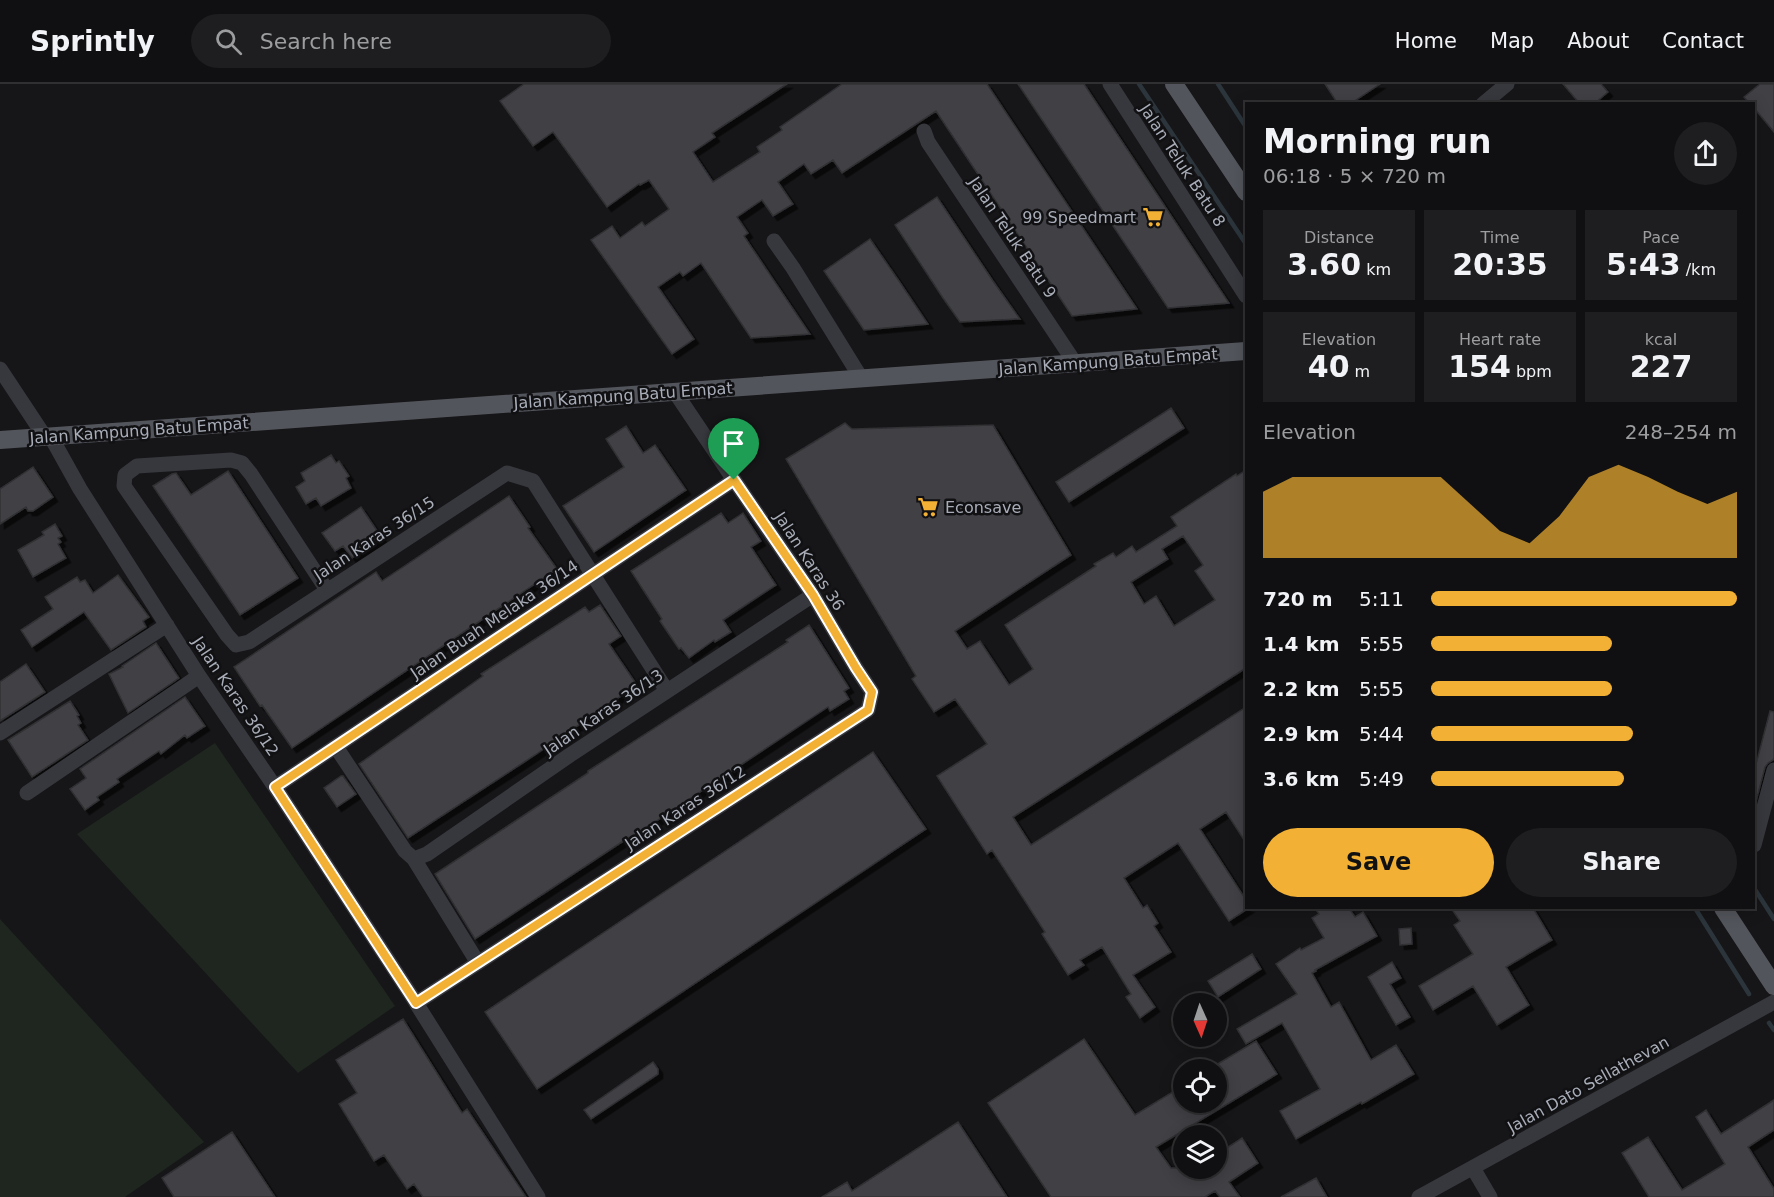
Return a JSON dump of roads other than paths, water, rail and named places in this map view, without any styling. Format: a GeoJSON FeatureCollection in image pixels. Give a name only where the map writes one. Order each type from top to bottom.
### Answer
{"type":"FeatureCollection","features":[{"type":"Feature","properties":{"kind":"main road"},"geometry":{"type":"LineString","coordinates":[[1174,84],[1245,190]]}},
{"type":"Feature","properties":{"kind":"main road","name":"Jalan Kampung Batu Empat"},"geometry":{"type":"LineString","coordinates":[[0,440],[1245,351]]}},
{"type":"Feature","properties":{"kind":"main road"},"geometry":{"type":"LineString","coordinates":[[1724,909],[1774,986]]}},
{"type":"Feature","properties":{"kind":"street","name":"Jalan Teluk Batu 8"},"geometry":{"type":"LineString","coordinates":[[1110,84],[1245,294]]}},
{"type":"Feature","properties":{"kind":"street"},"geometry":{"type":"LineString","coordinates":[[1485,102],[1507,84]]}},
{"type":"Feature","properties":{"kind":"street","name":"Jalan Teluk Batu 9"},"geometry":{"type":"LineString","coordinates":[[924,131],[928,142],[1075,363]]}},
{"type":"Feature","properties":{"kind":"street"},"geometry":{"type":"LineString","coordinates":[[774,241],[861,378]]}},
{"type":"Feature","properties":{"kind":"street","name":"Jalan Karas 36/12"},"geometry":{"type":"LineString","coordinates":[[0,369],[48,437],[199,676],[275,787],[416,1003],[538,1197]]}},
{"type":"Feature","properties":{"kind":"street","name":"Jalan Karas 36"},"geometry":{"type":"LineString","coordinates":[[675,392],[813,595],[872,692]]}},
{"type":"Feature","properties":{"kind":"street","name":"Jalan Karas 36/15"},"geometry":{"type":"LineString","coordinates":[[327,590],[252,474],[242,464],[231,460],[137,466],[125,475],[124,486],[236,645],[249,642],[507,472],[533,481],[593,574]]}},
{"type":"Feature","properties":{"kind":"street","name":"Jalan Buah Melaka 36/14"},"geometry":{"type":"LineString","coordinates":[[275,787],[734,480]]}},
{"type":"Feature","properties":{"kind":"street"},"geometry":{"type":"LineString","coordinates":[[593,574],[667,691]]}},
{"type":"Feature","properties":{"kind":"street","name":"Jalan Karas 36/13"},"geometry":{"type":"LineString","coordinates":[[414,859],[427,854],[570,755],[813,595]]}},
{"type":"Feature","properties":{"kind":"street"},"geometry":{"type":"LineString","coordinates":[[0,734],[167,625]]}},
{"type":"Feature","properties":{"kind":"street"},"geometry":{"type":"LineString","coordinates":[[27,793],[199,676]]}},
{"type":"Feature","properties":{"kind":"street","name":"Jalan Karas 36/12"},"geometry":{"type":"LineString","coordinates":[[416,1003],[868,710],[872,692]]}},
{"type":"Feature","properties":{"kind":"street"},"geometry":{"type":"LineString","coordinates":[[336,747],[405,851],[414,859],[478,963]]}},
{"type":"Feature","properties":{"kind":"street"},"geometry":{"type":"LineString","coordinates":[[1755,841],[1774,770]]}},
{"type":"Feature","properties":{"kind":"street","name":"Jalan Dato Sellathevan"},"geometry":{"type":"LineString","coordinates":[[1423,1196],[1482,1182],[1774,1002]]}},
{"type":"Feature","properties":{"kind":"waterway"},"geometry":{"type":"LineString","coordinates":[[1139,84],[1245,243]]}},
{"type":"Feature","properties":{"kind":"waterway"},"geometry":{"type":"LineString","coordinates":[[1218,84],[1245,125]]}},
{"type":"Feature","properties":{"kind":"waterway"},"geometry":{"type":"LineString","coordinates":[[1755,890],[1774,919]]}},
{"type":"Feature","properties":{"kind":"waterway"},"geometry":{"type":"LineString","coordinates":[[1696,909],[1749,994]]}},
{"type":"Feature","properties":{"kind":"waterway"},"geometry":{"type":"LineString","coordinates":[[1769,1023],[1774,1030]]}},
{"type":"Feature","properties":{"kind":"place","name":"99 Speedmart"},"geometry":{"type":"Point","coordinates":[1153,217]}},
{"type":"Feature","properties":{"kind":"place","name":"Econsave"},"geometry":{"type":"Point","coordinates":[928,507]}}]}
